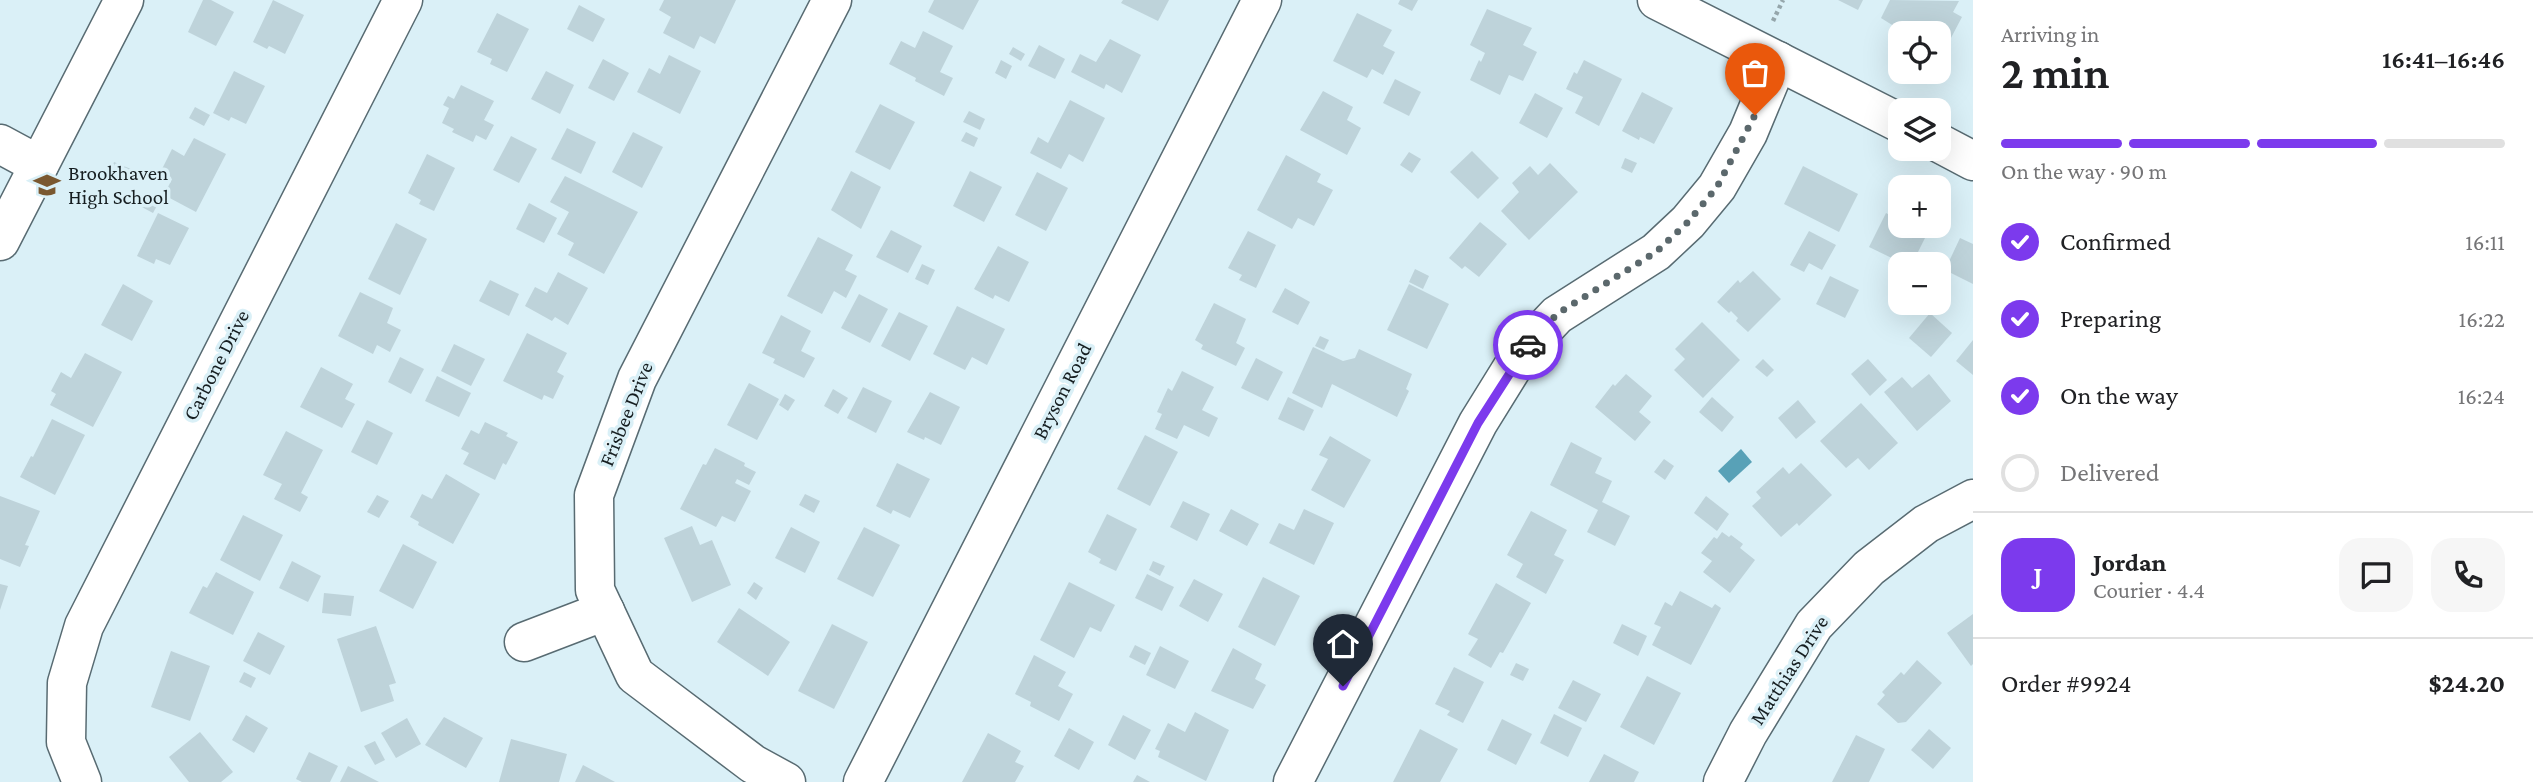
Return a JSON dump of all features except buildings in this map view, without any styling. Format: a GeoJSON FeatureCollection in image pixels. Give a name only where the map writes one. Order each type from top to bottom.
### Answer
{"type":"FeatureCollection","features":[{"type":"Feature","properties":{"kind":"street"},"geometry":{"type":"LineString","coordinates":[[0,241],[124,0]]}},
{"type":"Feature","properties":{"kind":"street","name":"Carbone Drive"},"geometry":{"type":"LineString","coordinates":[[82,782],[66,742],[67,683],[84,626],[404,0]]}},
{"type":"Feature","properties":{"kind":"street","name":"Frisbee Drive"},"geometry":{"type":"LineString","coordinates":[[786,782],[753,764],[635,675],[594,590],[594,495],[632,392],[832,0]]}},
{"type":"Feature","properties":{"kind":"street","name":"Bryson Road"},"geometry":{"type":"LineString","coordinates":[[863,782],[1262,0]]}},
{"type":"Feature","properties":{"kind":"street"},"geometry":{"type":"LineString","coordinates":[[1657,0],[1888,117]]}},
{"type":"Feature","properties":{"kind":"street"},"geometry":{"type":"LineString","coordinates":[[1293,782],[1478,423],[1522,352],[1557,314],[1656,252],[1688,222],[1717,187],[1742,144],[1778,61]]}},
{"type":"Feature","properties":{"kind":"street"},"geometry":{"type":"LineString","coordinates":[[0,145],[39,165]]}},
{"type":"Feature","properties":{"kind":"street"},"geometry":{"type":"LineString","coordinates":[[1951,149],[1973,160]]}},
{"type":"Feature","properties":{"kind":"street","name":"Matthias Drive"},"geometry":{"type":"LineString","coordinates":[[1723,782],[1748,733],[1815,625],[1869,568],[1926,524],[1973,499]]}},
{"type":"Feature","properties":{"kind":"street"},"geometry":{"type":"LineString","coordinates":[[524,642],[605,611]]}},
{"type":"Feature","properties":{"kind":"water"},"geometry":{"type":"Polygon","coordinates":[[[1741,449],[1752,462],[1729,483],[1718,471],[1741,449]]]}},
{"type":"Feature","properties":{"kind":"way so far"},"geometry":{"type":"LineString","coordinates":[[1528,345],[1557,314],[1656,252],[1688,222],[1717,187],[1748,133],[1755,115]]}},
{"type":"Feature","properties":{"kind":"place","name":"Brookhaven High School"},"geometry":{"type":"Point","coordinates":[47,185]}},
{"type":"Feature","properties":{"kind":"route"},"geometry":{"type":"LineString","coordinates":[[1343,686],[1478,423],[1528,345]]}}]}
